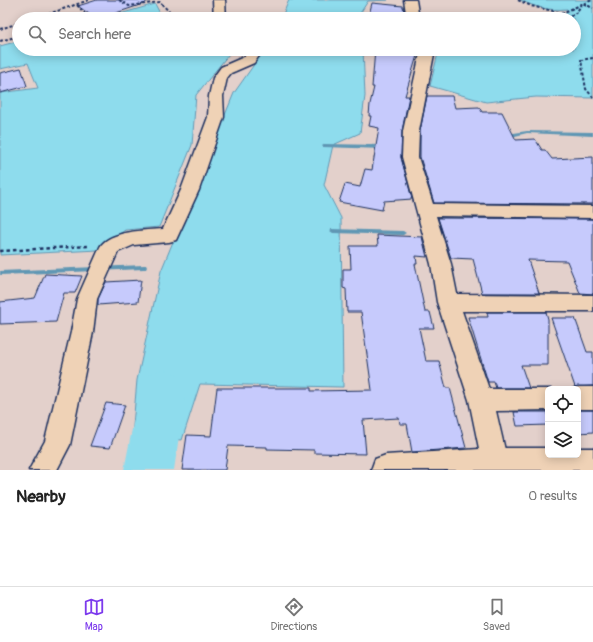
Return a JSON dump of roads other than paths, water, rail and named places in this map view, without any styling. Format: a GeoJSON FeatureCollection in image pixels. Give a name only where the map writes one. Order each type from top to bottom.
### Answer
{"type":"FeatureCollection","features":[{"type":"Feature","properties":{"kind":"street"},"geometry":{"type":"LineString","coordinates":[[219,0],[220,12]]}},
{"type":"Feature","properties":{"kind":"street"},"geometry":{"type":"LineString","coordinates":[[410,0],[412,12]]}},
{"type":"Feature","properties":{"kind":"street"},"geometry":{"type":"LineString","coordinates":[[42,470],[57,445],[82,332],[87,299],[110,247],[132,238],[169,235],[190,190],[216,117],[216,96],[220,78],[226,70],[250,60],[253,56]]}},
{"type":"Feature","properties":{"kind":"street"},"geometry":{"type":"LineString","coordinates":[[427,56],[411,131],[410,157],[440,264],[448,302],[481,400],[495,463]]}},
{"type":"Feature","properties":{"kind":"street"},"geometry":{"type":"LineString","coordinates":[[425,210],[593,212]]}},
{"type":"Feature","properties":{"kind":"street"},"geometry":{"type":"LineString","coordinates":[[448,302],[593,303]]}},
{"type":"Feature","properties":{"kind":"street"},"geometry":{"type":"LineString","coordinates":[[581,398],[593,398]]}},
{"type":"Feature","properties":{"kind":"street"},"geometry":{"type":"LineString","coordinates":[[481,400],[545,399]]}},
{"type":"Feature","properties":{"kind":"street"},"geometry":{"type":"LineString","coordinates":[[386,470],[495,463],[593,463]]}},
{"type":"Feature","properties":{"kind":"water"},"geometry":{"type":"Polygon","coordinates":[[[289,0],[388,0],[368,1],[361,12],[284,12],[289,0]]]}},
{"type":"Feature","properties":{"kind":"water"},"geometry":{"type":"Polygon","coordinates":[[[520,0],[593,0],[593,98],[536,97],[486,102],[430,86],[437,56],[581,56],[581,12],[566,12],[567,9],[554,10],[532,5],[520,0]]]}},
{"type":"Feature","properties":{"kind":"water"},"geometry":{"type":"Polygon","coordinates":[[[155,4],[159,12],[127,12],[155,4]]]}},
{"type":"Feature","properties":{"kind":"water"},"geometry":{"type":"Polygon","coordinates":[[[12,43],[12,56],[227,56],[196,95],[192,145],[159,227],[125,230],[98,250],[0,255],[0,93],[38,88],[28,63],[0,69],[0,46],[12,43]]]}},
{"type":"Feature","properties":{"kind":"water"},"geometry":{"type":"Polygon","coordinates":[[[260,56],[363,56],[365,96],[360,133],[333,145],[324,185],[341,218],[343,387],[200,384],[182,440],[132,437],[137,380],[161,271],[234,93],[260,56]]]}},
{"type":"Feature","properties":{"kind":"waterway"},"geometry":{"type":"LineString","coordinates":[[507,136],[527,132],[593,134]]}},
{"type":"Feature","properties":{"kind":"waterway"},"geometry":{"type":"LineString","coordinates":[[325,146],[383,147]]}},
{"type":"Feature","properties":{"kind":"waterway"},"geometry":{"type":"LineString","coordinates":[[333,231],[403,233]]}},
{"type":"Feature","properties":{"kind":"waterway"},"geometry":{"type":"LineString","coordinates":[[0,273],[144,267]]}},
{"type":"Feature","properties":{"kind":"waterway"},"geometry":{"type":"LineString","coordinates":[[149,470],[163,389]]}}]}
